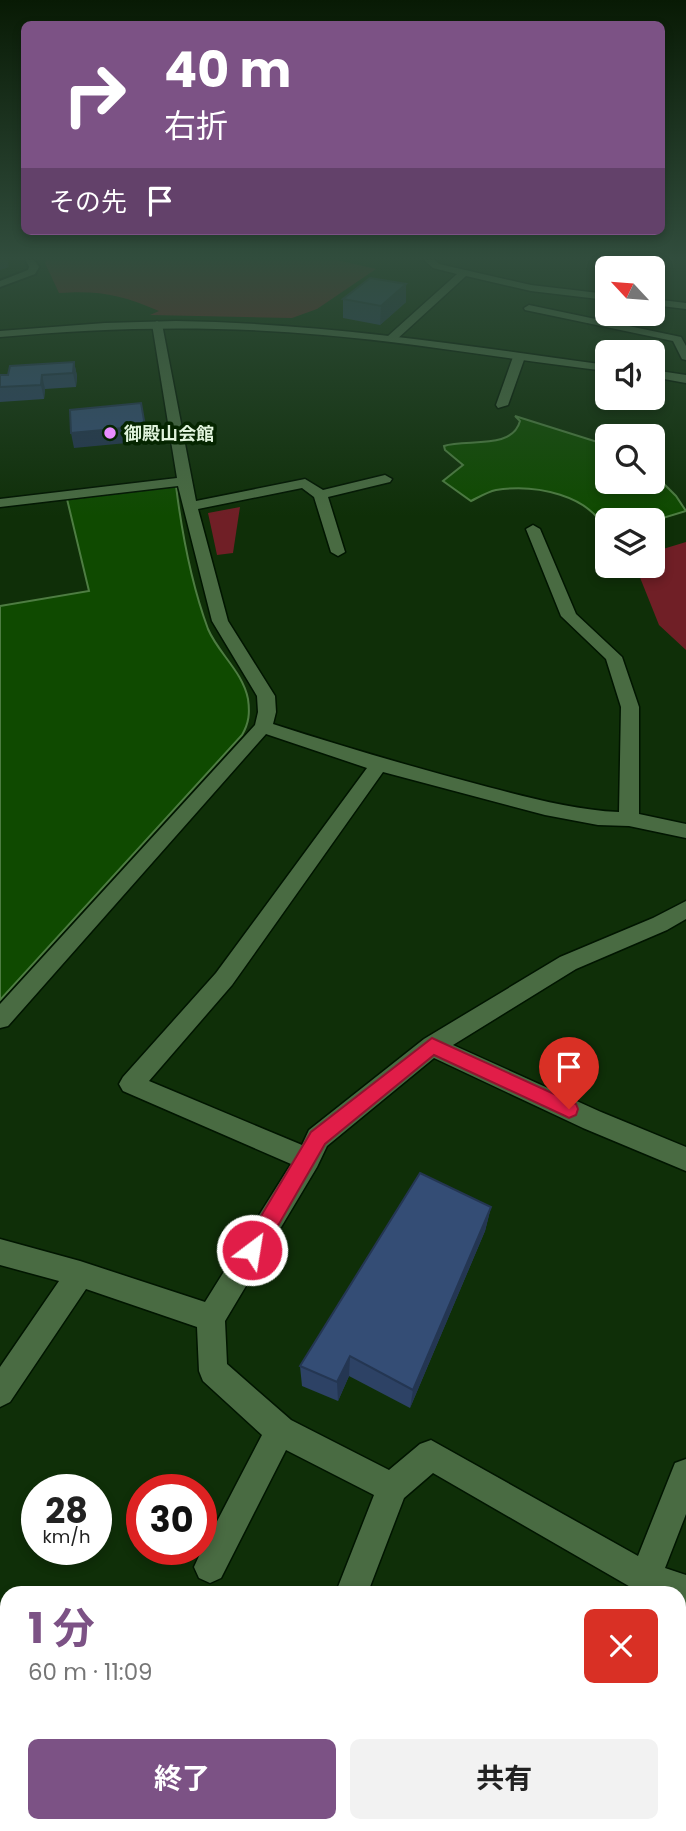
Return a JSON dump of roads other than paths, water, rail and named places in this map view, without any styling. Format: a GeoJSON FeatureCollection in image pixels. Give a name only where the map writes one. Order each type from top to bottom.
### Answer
{"type":"FeatureCollection","features":[{"type":"Feature","properties":{"kind":"street"},"geometry":{"type":"LineString","coordinates":[[0,1019],[263,727],[267,712],[265,696],[220,621],[184,481],[161,345]]}},
{"type":"Feature","properties":{"kind":"street"},"geometry":{"type":"LineString","coordinates":[[445,345],[595,366]]}},
{"type":"Feature","properties":{"kind":"street"},"geometry":{"type":"LineString","coordinates":[[502,405],[519,356]]}},
{"type":"Feature","properties":{"kind":"street"},"geometry":{"type":"LineString","coordinates":[[665,375],[686,378]]}},
{"type":"Feature","properties":{"kind":"street"},"geometry":{"type":"LineString","coordinates":[[320,495],[385,479]]}},
{"type":"Feature","properties":{"kind":"street"},"geometry":{"type":"LineString","coordinates":[[0,503],[184,481]]}},
{"type":"Feature","properties":{"kind":"street"},"geometry":{"type":"LineString","coordinates":[[192,506],[305,483],[320,495],[338,552]]}},
{"type":"Feature","properties":{"kind":"street"},"geometry":{"type":"LineString","coordinates":[[533,529],[569,616],[614,657],[630,707],[629,819]]}},
{"type":"Feature","properties":{"kind":"street"},"geometry":{"type":"LineString","coordinates":[[263,727],[379,765],[545,808],[598,818],[629,819],[686,831]]}},
{"type":"Feature","properties":{"kind":"street"},"geometry":{"type":"LineString","coordinates":[[308,1159],[131,1084],[224,979],[379,765]]}},
{"type":"Feature","properties":{"kind":"street"},"geometry":{"type":"LineString","coordinates":[[392,1488],[280,1431],[213,1371],[211,1318],[308,1159],[318,1138],[432,1046],[568,962],[660,924],[686,909]]}},
{"type":"Feature","properties":{"kind":"street"},"geometry":{"type":"LineString","coordinates":[[432,1046],[592,1120],[686,1159]]}},
{"type":"Feature","properties":{"kind":"street"},"geometry":{"type":"LineString","coordinates":[[0,1252],[80,1274],[211,1318]]}},
{"type":"Feature","properties":{"kind":"street"},"geometry":{"type":"LineString","coordinates":[[0,1392],[80,1274]]}},
{"type":"Feature","properties":{"kind":"street"},"geometry":{"type":"LineString","coordinates":[[210,1567],[280,1431]]}},
{"type":"Feature","properties":{"kind":"street"},"geometry":{"type":"LineString","coordinates":[[354,1586],[392,1488],[431,1455],[645,1578],[670,1586]]}},
{"type":"Feature","properties":{"kind":"street"},"geometry":{"type":"LineString","coordinates":[[645,1578],[686,1474]]}},
{"type":"Feature","properties":{"kind":"place","name":"御殿山会館"},"geometry":{"type":"Point","coordinates":[110,433]}}]}
